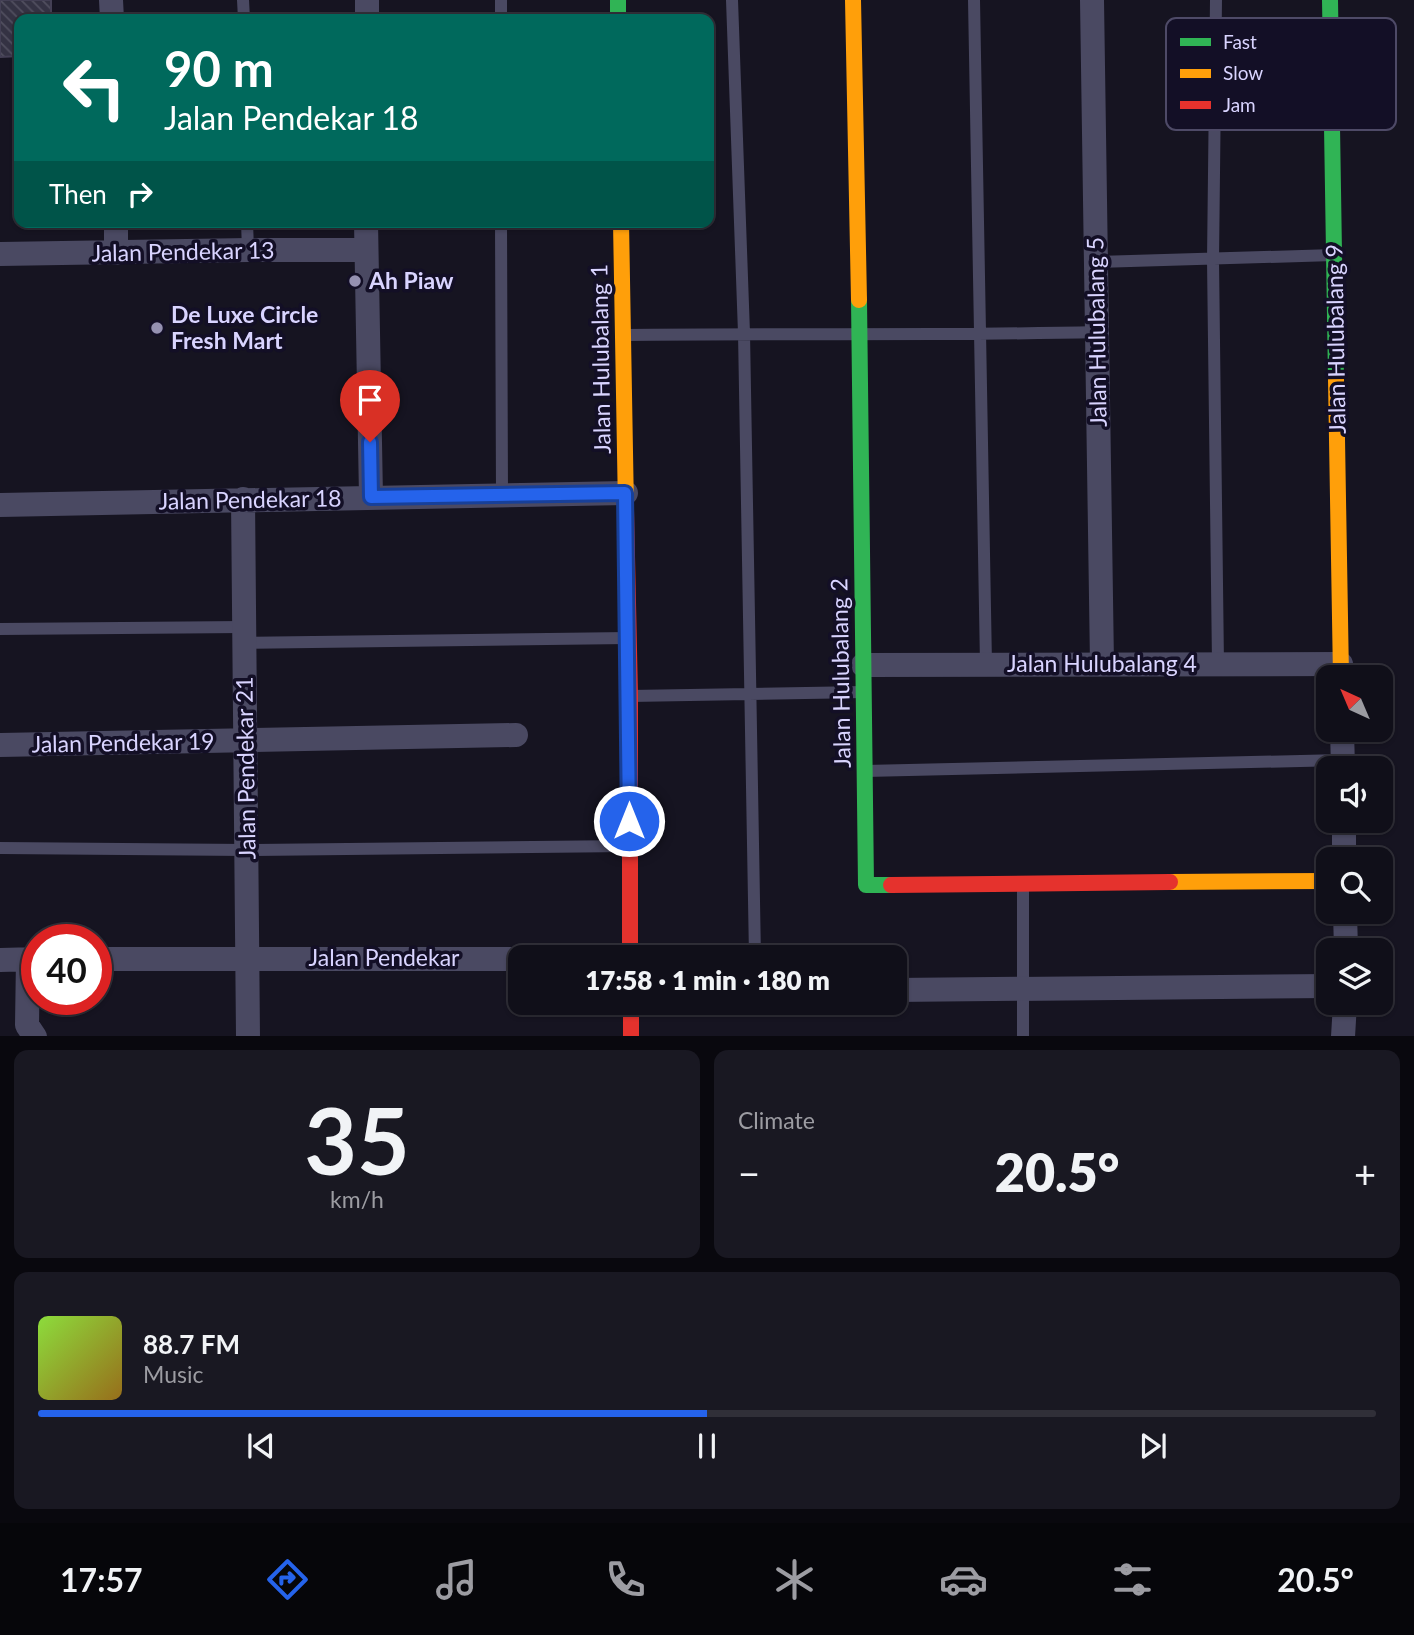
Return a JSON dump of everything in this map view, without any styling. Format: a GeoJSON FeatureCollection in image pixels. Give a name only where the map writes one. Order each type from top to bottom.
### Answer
{"type":"FeatureCollection","features":[{"type":"Feature","properties":{"kind":"street","name":"Jalan Hulubalang 2"},"geometry":{"type":"LineString","coordinates":[[853,0],[866,885],[1316,881]]}},
{"type":"Feature","properties":{"kind":"street","name":"Jalan Hulubalang 5"},"geometry":{"type":"LineString","coordinates":[[1092,0],[1102,664]]}},
{"type":"Feature","properties":{"kind":"street","name":"Jalan Hulubalang 9"},"geometry":{"type":"LineString","coordinates":[[1330,0],[1330,18]]}},
{"type":"Feature","properties":{"kind":"street","name":"Jalan Hulubalang 9"},"geometry":{"type":"LineString","coordinates":[[1333,130],[1341,665]]}},
{"type":"Feature","properties":{"kind":"street"},"geometry":{"type":"LineString","coordinates":[[116,228],[116,253]]}},
{"type":"Feature","properties":{"kind":"street"},"geometry":{"type":"LineString","coordinates":[[366,228],[371,497]]}},
{"type":"Feature","properties":{"kind":"street","name":"Jalan Hulubalang 1"},"geometry":{"type":"LineString","coordinates":[[621,228],[625,335],[630,945]]}},
{"type":"Feature","properties":{"kind":"street","name":"Jalan Pendekar 13"},"geometry":{"type":"LineString","coordinates":[[0,254],[366,250]]}},
{"type":"Feature","properties":{"kind":"street","name":"Jalan Pendekar 18"},"geometry":{"type":"LineString","coordinates":[[0,505],[625,493]]}},
{"type":"Feature","properties":{"kind":"street","name":"Jalan Pendekar 21"},"geometry":{"type":"LineString","coordinates":[[243,499],[248,1036]]}},
{"type":"Feature","properties":{"kind":"street","name":"Jalan Hulubalang 4"},"geometry":{"type":"LineString","coordinates":[[863,665],[1218,664],[1316,670]]}},
{"type":"Feature","properties":{"kind":"street","name":"Jalan Pendekar 19"},"geometry":{"type":"LineString","coordinates":[[0,745],[516,735]]}},
{"type":"Feature","properties":{"kind":"street"},"geometry":{"type":"LineString","coordinates":[[0,960],[21,959]]}},
{"type":"Feature","properties":{"kind":"street","name":"Jalan Pendekar"},"geometry":{"type":"LineString","coordinates":[[112,959],[508,959]]}},
{"type":"Feature","properties":{"kind":"street"},"geometry":{"type":"LineString","coordinates":[[907,990],[1316,986]]}},
{"type":"Feature","properties":{"kind":"street"},"geometry":{"type":"LineString","coordinates":[[28,1015],[27,1025],[34,1036]]}},
{"type":"Feature","properties":{"kind":"street"},"geometry":{"type":"LineString","coordinates":[[631,1015],[631,1036]]}},
{"type":"Feature","properties":{"kind":"street"},"geometry":{"type":"LineString","coordinates":[[1343,1036],[1344,1015]]}},
{"type":"Feature","properties":{"kind":"lane"},"geometry":{"type":"LineString","coordinates":[[732,0],[744,333],[755,945]]}},
{"type":"Feature","properties":{"kind":"lane"},"geometry":{"type":"LineString","coordinates":[[974,0],[986,664]]}},
{"type":"Feature","properties":{"kind":"lane"},"geometry":{"type":"LineString","coordinates":[[1216,0],[1216,18]]}},
{"type":"Feature","properties":{"kind":"lane"},"geometry":{"type":"LineString","coordinates":[[1214,130],[1213,260],[1218,664]]}},
{"type":"Feature","properties":{"kind":"lane"},"geometry":{"type":"LineString","coordinates":[[247,228],[248,250]]}},
{"type":"Feature","properties":{"kind":"lane"},"geometry":{"type":"LineString","coordinates":[[501,228],[502,495]]}},
{"type":"Feature","properties":{"kind":"lane"},"geometry":{"type":"LineString","coordinates":[[1097,262],[1335,255]]}},
{"type":"Feature","properties":{"kind":"lane"},"geometry":{"type":"LineString","coordinates":[[625,335],[980,335],[1097,332]]}},
{"type":"Feature","properties":{"kind":"lane"},"geometry":{"type":"LineString","coordinates":[[0,629],[244,635],[628,638]]}},
{"type":"Feature","properties":{"kind":"lane"},"geometry":{"type":"LineString","coordinates":[[629,696],[864,692]]}},
{"type":"Feature","properties":{"kind":"lane"},"geometry":{"type":"LineString","coordinates":[[864,771],[1316,764]]}},
{"type":"Feature","properties":{"kind":"lane"},"geometry":{"type":"LineString","coordinates":[[0,848],[247,850],[629,846]]}},
{"type":"Feature","properties":{"kind":"lane"},"geometry":{"type":"LineString","coordinates":[[1023,883],[1023,1036]]}},
{"type":"Feature","properties":{"kind":"building"},"geometry":{"type":"Polygon","coordinates":[[[0,0],[51,0],[51,14],[14,14],[14,56],[0,57],[0,0]]]}},
{"type":"Feature","properties":{"kind":"traffic: fast"},"geometry":{"type":"LineString","coordinates":[[618,0],[618,14]]}},
{"type":"Feature","properties":{"kind":"traffic: fast"},"geometry":{"type":"LineString","coordinates":[[1330,0],[1330,18]]}},
{"type":"Feature","properties":{"kind":"traffic: fast"},"geometry":{"type":"LineString","coordinates":[[1332,130],[1336,379]]}},
{"type":"Feature","properties":{"kind":"traffic: fast"},"geometry":{"type":"LineString","coordinates":[[859,300],[866,885],[891,885]]}},
{"type":"Feature","properties":{"kind":"traffic: slow"},"geometry":{"type":"LineString","coordinates":[[853,0],[859,300]]}},
{"type":"Feature","properties":{"kind":"traffic: slow"},"geometry":{"type":"LineString","coordinates":[[621,228],[626,509]]}},
{"type":"Feature","properties":{"kind":"traffic: slow"},"geometry":{"type":"LineString","coordinates":[[1336,379],[1341,665]]}},
{"type":"Feature","properties":{"kind":"traffic: slow"},"geometry":{"type":"LineString","coordinates":[[1170,882],[1316,881]]}},
{"type":"Feature","properties":{"kind":"traffic: jam"},"geometry":{"type":"LineString","coordinates":[[626,509],[630,696],[630,945]]}},
{"type":"Feature","properties":{"kind":"traffic: jam"},"geometry":{"type":"LineString","coordinates":[[891,885],[1170,882]]}},
{"type":"Feature","properties":{"kind":"traffic: jam"},"geometry":{"type":"LineString","coordinates":[[631,1015],[631,1036]]}},
{"type":"Feature","properties":{"kind":"place","name":"Ah Piaw"},"geometry":{"type":"Point","coordinates":[355,281]}},
{"type":"Feature","properties":{"kind":"place","name":"De Luxe Circle Fresh Mart"},"geometry":{"type":"Point","coordinates":[157,328]}},
{"type":"Feature","properties":{"kind":"route"},"geometry":{"type":"LineString","coordinates":[[370,442],[371,497],[625,493],[629,821]]}}]}
